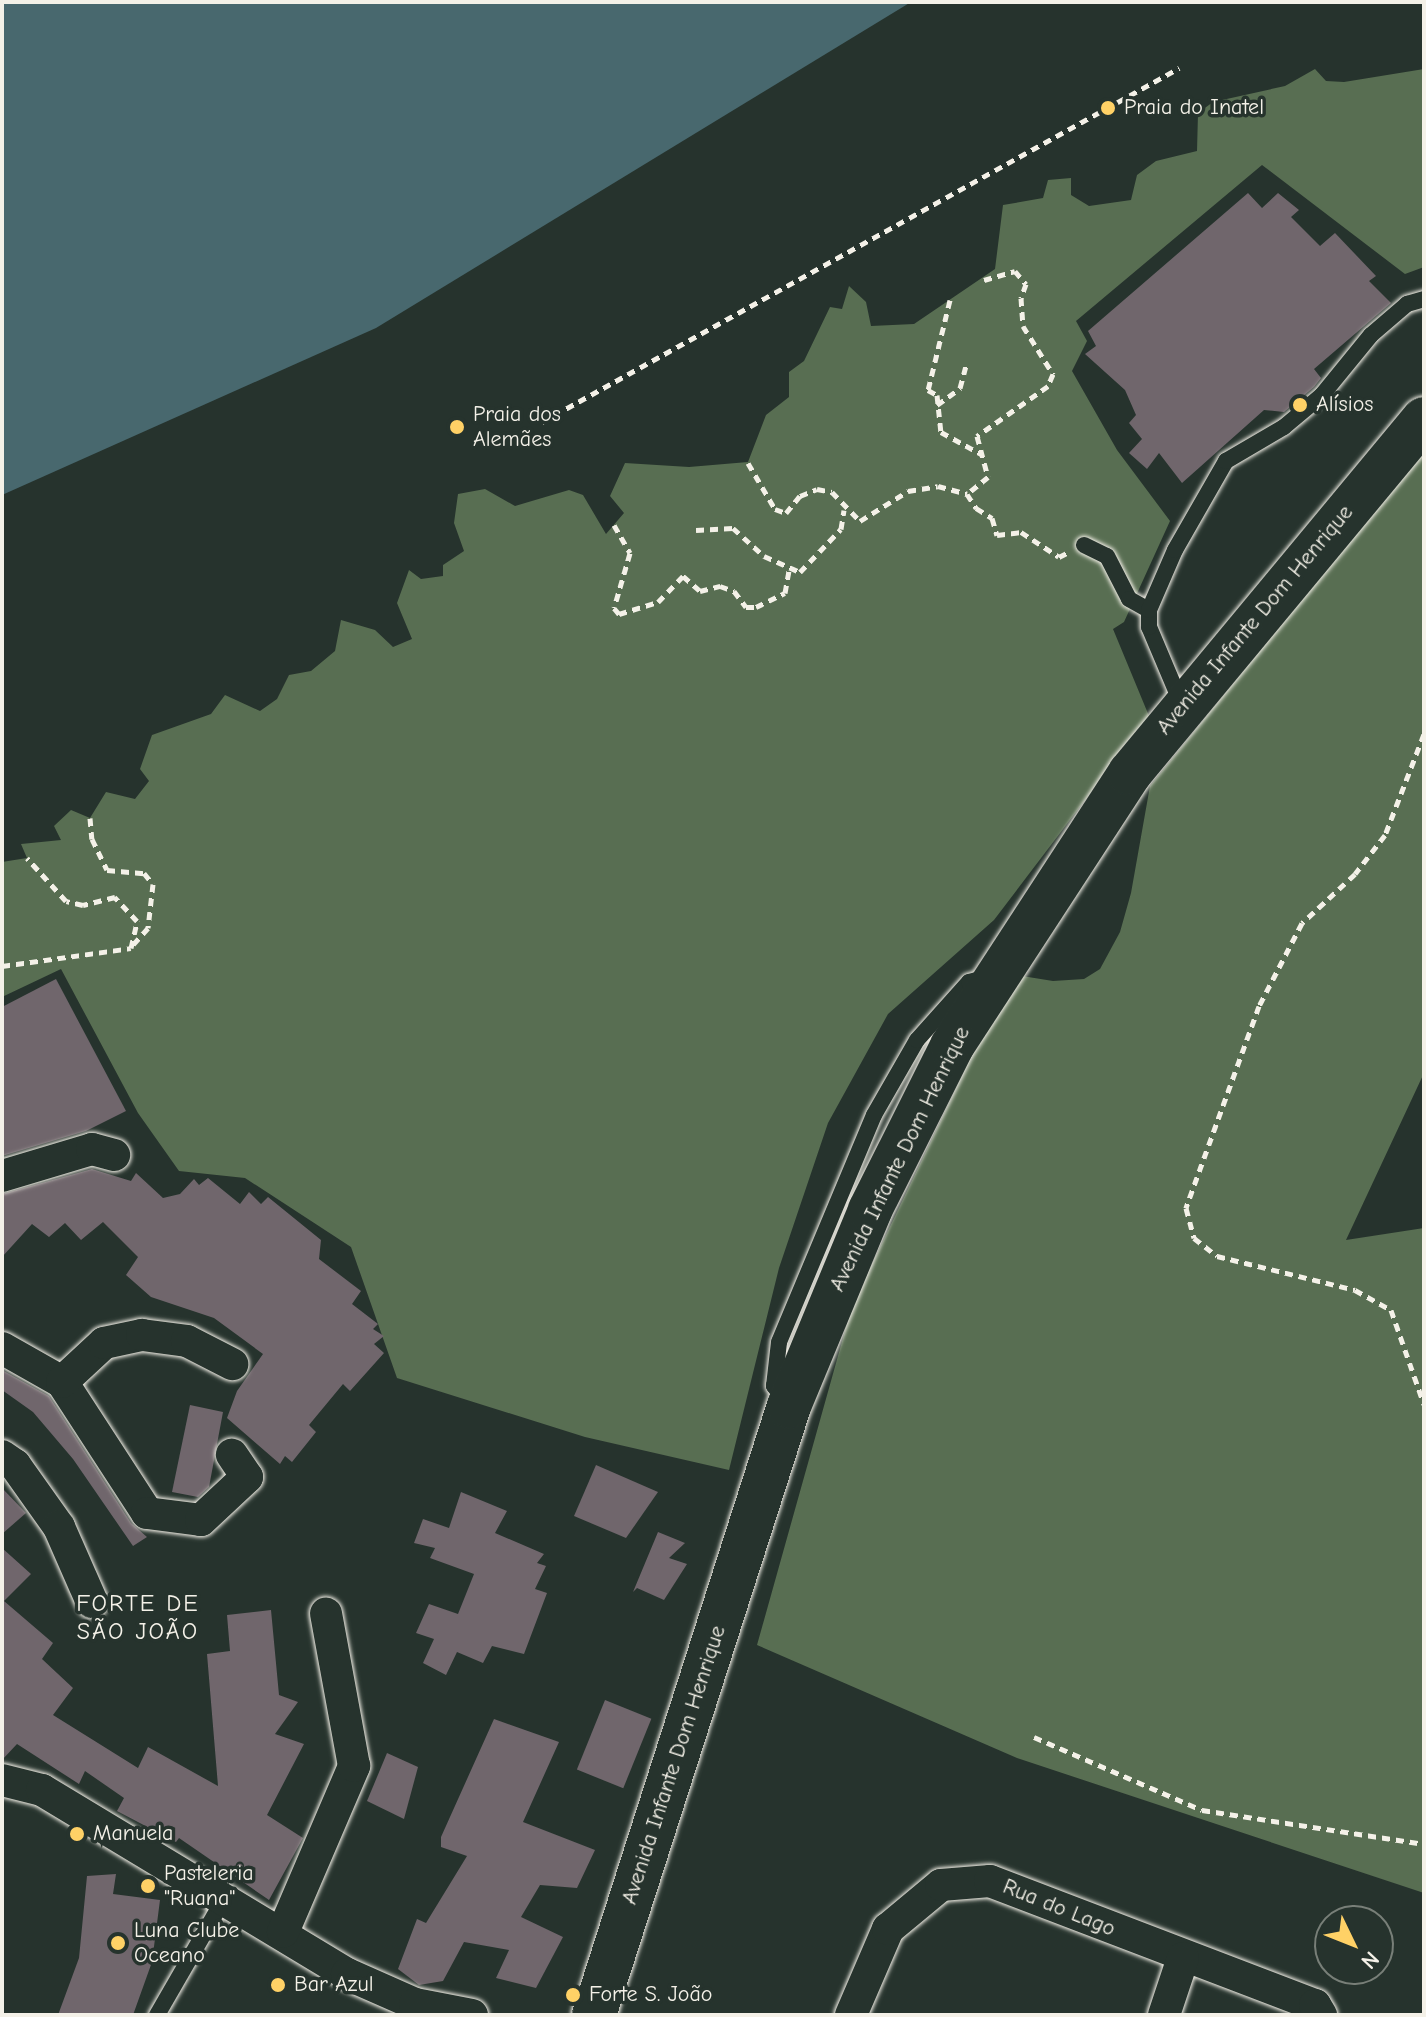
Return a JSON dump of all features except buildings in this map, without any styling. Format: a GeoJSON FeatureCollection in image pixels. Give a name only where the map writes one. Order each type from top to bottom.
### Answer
{"type":"FeatureCollection","features":[{"type":"Feature","properties":{"kind":"street","name":"Avenida Infante Dom Henrique"},"geometry":{"type":"LineString","coordinates":[[594,2015],[789,1406],[870,1210],[993,976],[1079,845],[1182,705],[1424,419]]}},
{"type":"Feature","properties":{"kind":"street"},"geometry":{"type":"LineString","coordinates":[[2,1176],[92,1149],[114,1155]]}},
{"type":"Feature","properties":{"kind":"street"},"geometry":{"type":"LineString","coordinates":[[62,1382],[104,1343],[142,1335],[187,1341],[232,1364]]}},
{"type":"Feature","properties":{"kind":"street"},"geometry":{"type":"LineString","coordinates":[[2,1348],[62,1382],[147,1513],[201,1520],[247,1477],[232,1455]]}},
{"type":"Feature","properties":{"kind":"street"},"geometry":{"type":"LineString","coordinates":[[2,1456],[15,1465],[59,1527],[92,1602]]}},
{"type":"Feature","properties":{"kind":"street"},"geometry":{"type":"LineString","coordinates":[[283,1932],[354,1766],[326,1614]]}},
{"type":"Feature","properties":{"kind":"street"},"geometry":{"type":"LineString","coordinates":[[2,1780],[42,1790],[225,1897],[347,1974],[414,2009],[472,2015]]}},
{"type":"Feature","properties":{"kind":"street","name":"Rua do Lago"},"geometry":{"type":"LineString","coordinates":[[851,2015],[888,1929],[941,1885],[990,1881],[1183,1958],[1315,2005],[1321,2015]]}},
{"type":"Feature","properties":{"kind":"street"},"geometry":{"type":"LineString","coordinates":[[1164,2015],[1183,1958]]}},
{"type":"Feature","properties":{"kind":"lane"},"geometry":{"type":"LineString","coordinates":[[1182,705],[1149,627],[1149,610],[1175,550],[1226,461],[1284,427],[1322,395],[1371,335],[1407,304],[1424,299]]}},
{"type":"Feature","properties":{"kind":"lane"},"geometry":{"type":"LineString","coordinates":[[1084,545],[1107,556],[1129,599],[1149,610]]}},
{"type":"Feature","properties":{"kind":"lane"},"geometry":{"type":"LineString","coordinates":[[157,2015],[225,1897]]}},
{"type":"Feature","properties":{"kind":"path"},"geometry":{"type":"LineString","coordinates":[[542,422],[1179,68]]}},
{"type":"Feature","properties":{"kind":"path"},"geometry":{"type":"LineString","coordinates":[[967,494],[988,477],[977,436],[1048,386],[1053,374],[1023,326],[1021,298],[1026,284],[1015,271],[984,280]]}},
{"type":"Feature","properties":{"kind":"path"},"geometry":{"type":"LineString","coordinates":[[950,300],[940,323],[939,356],[930,366],[928,390],[937,395],[941,432],[981,454]]}},
{"type":"Feature","properties":{"kind":"path"},"geometry":{"type":"LineString","coordinates":[[936,405],[960,388],[967,362]]}},
{"type":"Feature","properties":{"kind":"path"},"geometry":{"type":"LineString","coordinates":[[748,463],[775,509],[786,513],[800,496],[817,489],[832,492],[844,510],[860,521],[908,491],[938,486],[967,494],[976,508],[992,518],[997,535],[1021,532],[1059,557],[1084,545]]}},
{"type":"Feature","properties":{"kind":"path"},"geometry":{"type":"LineString","coordinates":[[696,530],[733,528],[789,570],[800,572],[825,551],[841,529],[844,510]]}},
{"type":"Feature","properties":{"kind":"path"},"geometry":{"type":"LineString","coordinates":[[614,525],[630,553],[614,608],[619,614],[658,602],[683,576],[700,591],[720,586],[734,591],[746,607],[756,607],[785,593],[789,570]]}},
{"type":"Feature","properties":{"kind":"path"},"geometry":{"type":"LineString","coordinates":[[1424,734],[1385,835],[1355,874],[1302,923],[1259,1006],[1186,1208],[1194,1238],[1217,1256],[1355,1290],[1391,1310],[1424,1404]]}},
{"type":"Feature","properties":{"kind":"path"},"geometry":{"type":"LineString","coordinates":[[2,966],[131,948],[148,928],[153,884],[144,873],[107,870],[92,839],[90,818]]}},
{"type":"Feature","properties":{"kind":"path"},"geometry":{"type":"LineString","coordinates":[[27,858],[66,901],[83,905],[115,897],[137,921],[131,948]]}},
{"type":"Feature","properties":{"kind":"path"},"geometry":{"type":"LineString","coordinates":[[1034,1737],[1202,1810],[1424,1844]]}},
{"type":"Feature","properties":{"kind":"green space"},"geometry":{"type":"Polygon","coordinates":[[[1315,69],[1326,81],[1344,82],[1424,69],[1424,267],[1405,274],[1262,165],[1076,321],[1087,341],[1072,371],[1117,450],[1170,521],[1124,622],[1113,629],[1149,716],[994,920],[888,1014],[828,1123],[779,1268],[729,1470],[585,1437],[397,1378],[351,1247],[245,1178],[179,1171],[138,1113],[61,969],[2,997],[2,862],[27,858],[21,844],[61,840],[54,826],[71,810],[90,818],[106,792],[135,799],[149,781],[140,769],[152,735],[211,714],[225,695],[260,711],[277,699],[289,675],[311,671],[335,651],[341,620],[375,630],[393,647],[412,639],[397,603],[409,570],[421,579],[443,576],[443,565],[464,551],[454,523],[458,494],[485,489],[515,506],[569,490],[583,495],[606,534],[624,513],[610,496],[625,463],[689,467],[748,462],[766,415],[789,397],[789,372],[804,361],[830,307],[842,309],[849,286],[866,302],[871,326],[914,324],[995,269],[1003,205],[1043,198],[1048,180],[1071,178],[1071,195],[1089,206],[1131,200],[1137,175],[1156,161],[1197,151],[1198,113],[1213,102],[1285,86],[1315,69]]]}},
{"type":"Feature","properties":{"kind":"green space"},"geometry":{"type":"Polygon","coordinates":[[[1424,449],[1424,1073],[1346,1240],[1424,1228],[1424,1893],[1017,1758],[757,1645],[852,1306],[975,1049],[1022,976],[1053,981],[1084,979],[1100,969],[1120,932],[1131,893],[1150,786],[1424,449]]]}},
{"type":"Feature","properties":{"kind":"water"},"geometry":{"type":"Polygon","coordinates":[[[2,2],[911,2],[376,328],[2,495],[2,2]]]}},
{"type":"Feature","properties":{"kind":"place","name":"Praia do Inatel"},"geometry":{"type":"Point","coordinates":[1108,108]}},
{"type":"Feature","properties":{"kind":"place","name":"Alísios"},"geometry":{"type":"Point","coordinates":[1300,405]}},
{"type":"Feature","properties":{"kind":"place","name":"Praia dos Alemães"},"geometry":{"type":"Point","coordinates":[457,427]}},
{"type":"Feature","properties":{"kind":"place","name":"Manuela"},"geometry":{"type":"Point","coordinates":[77,1834]}},
{"type":"Feature","properties":{"kind":"place","name":"Pasteleria \"Ruana\""},"geometry":{"type":"Point","coordinates":[148,1886]}},
{"type":"Feature","properties":{"kind":"place","name":"Luna Clube Oceano"},"geometry":{"type":"Point","coordinates":[118,1943]}},
{"type":"Feature","properties":{"kind":"place","name":"Bar Azul"},"geometry":{"type":"Point","coordinates":[278,1985]}},
{"type":"Feature","properties":{"kind":"place","name":"Forte S. João"},"geometry":{"type":"Point","coordinates":[573,1995]}},
{"type":"Feature","properties":{"kind":"district","name":"FORTE DE SÃO JOÃO"},"geometry":{"type":"Point","coordinates":[138,1618]}}]}
